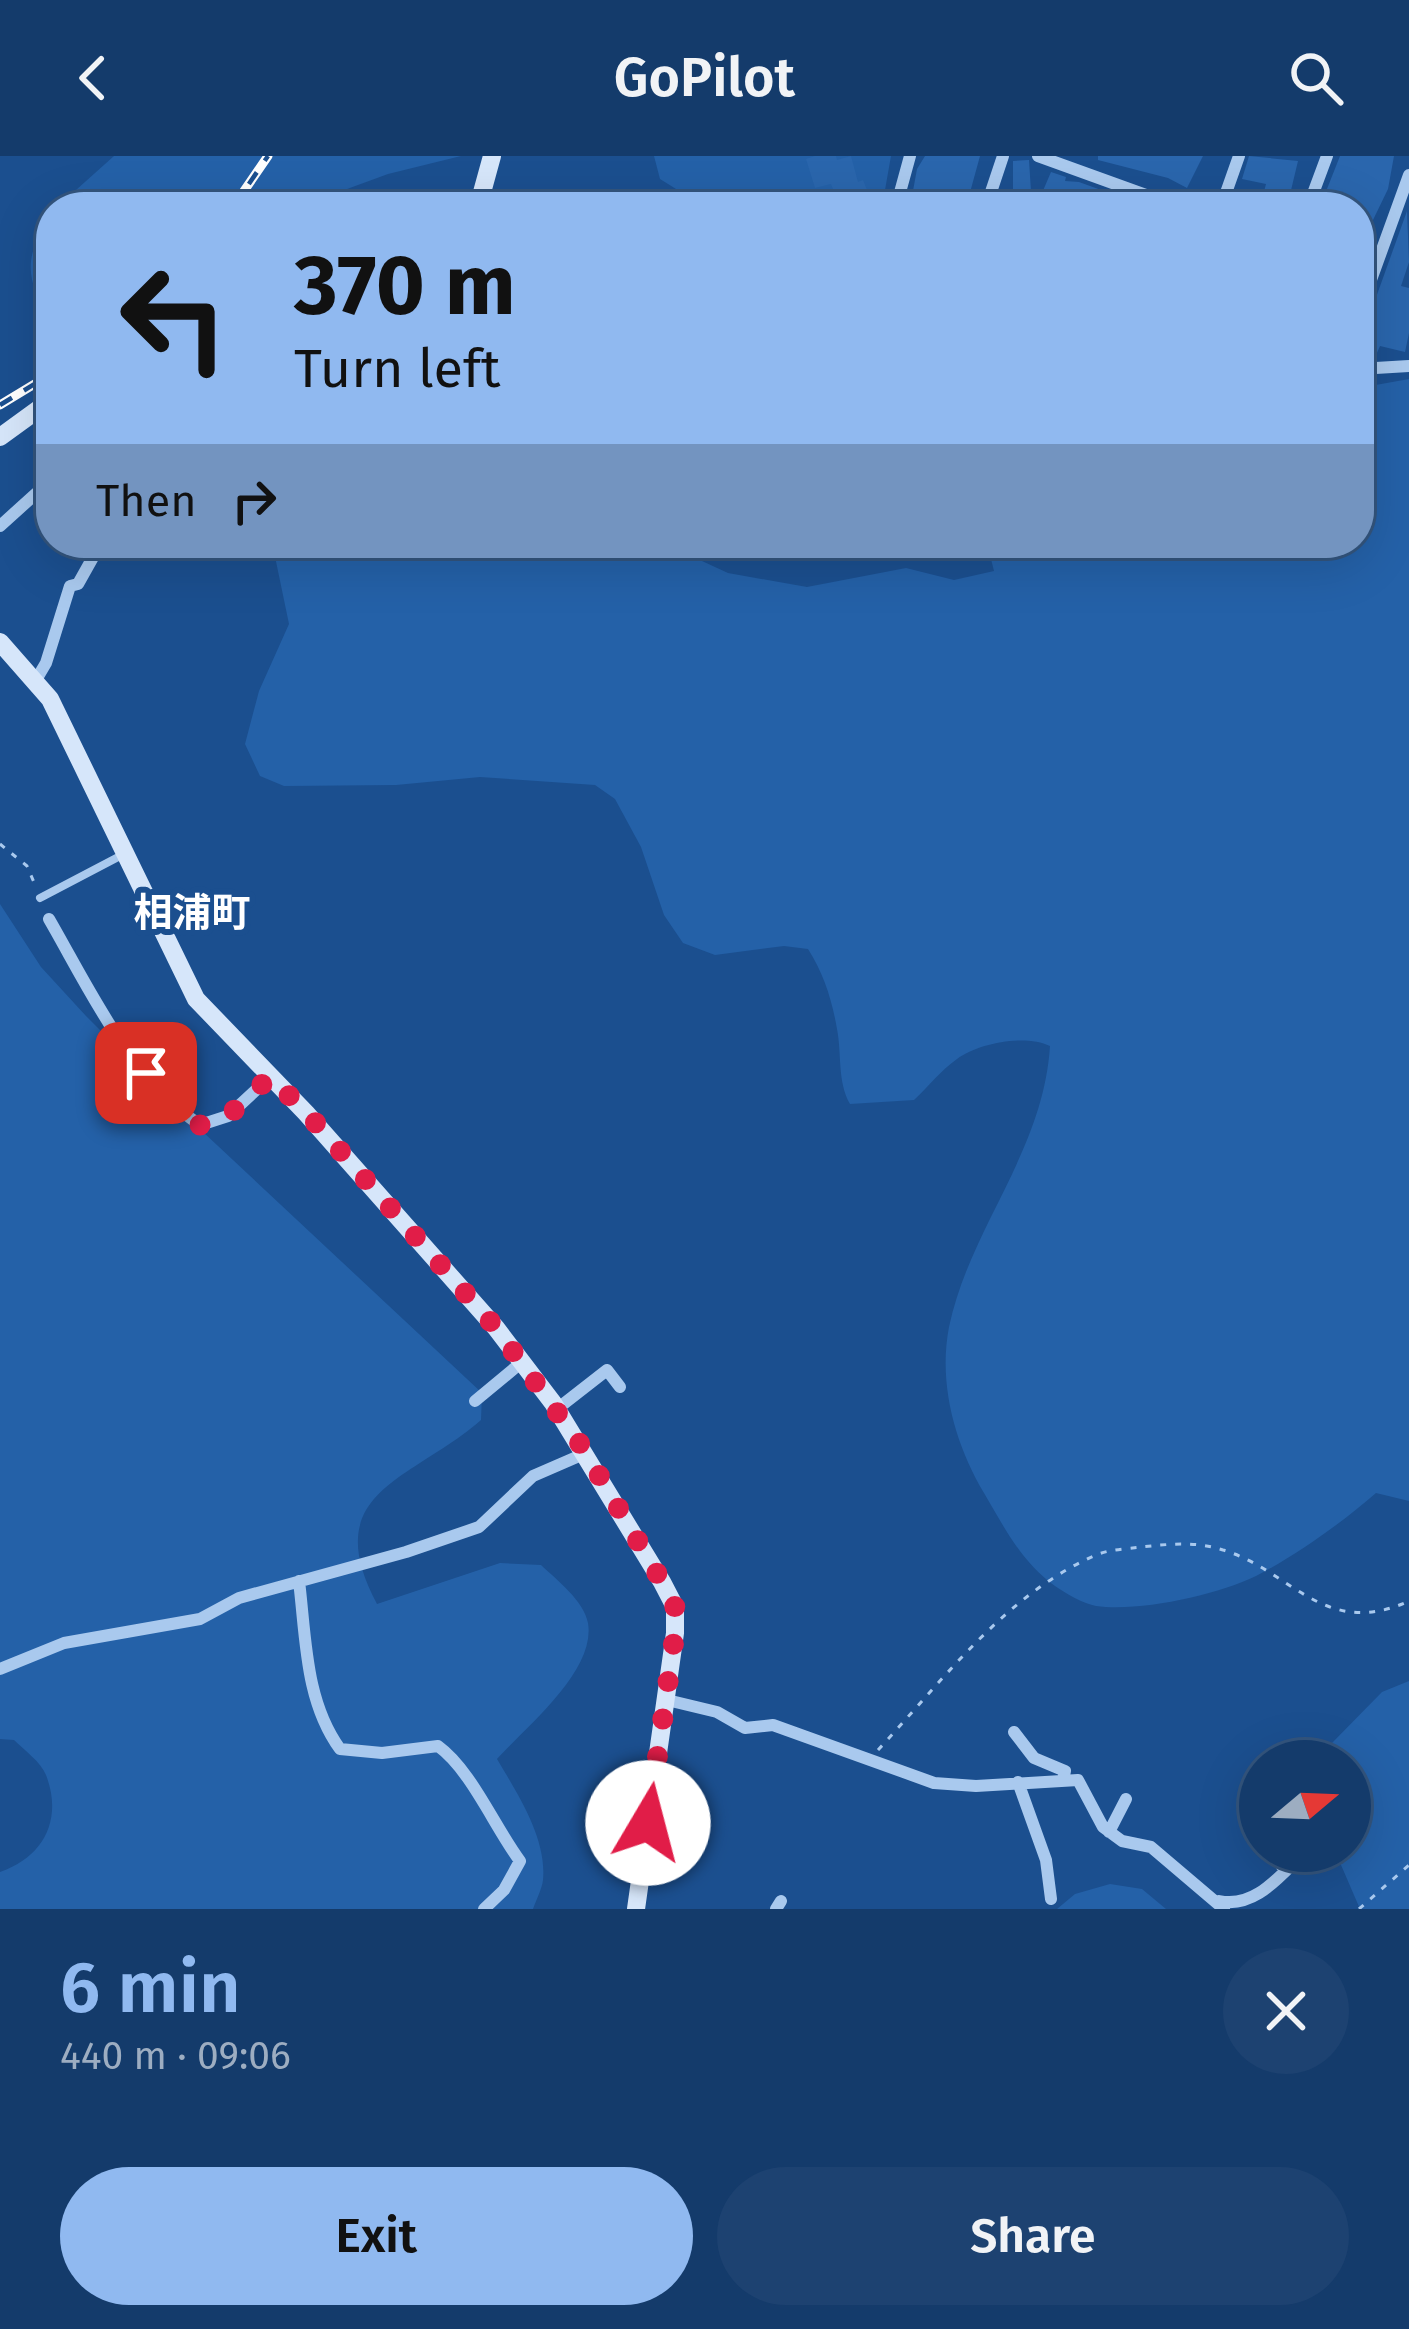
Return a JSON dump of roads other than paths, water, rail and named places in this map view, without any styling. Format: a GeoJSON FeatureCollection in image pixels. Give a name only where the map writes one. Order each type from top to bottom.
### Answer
{"type":"FeatureCollection","features":[{"type":"Feature","properties":{"kind":"street"},"geometry":{"type":"LineString","coordinates":[[482,192],[492,156]]}},
{"type":"Feature","properties":{"kind":"street"},"geometry":{"type":"LineString","coordinates":[[898,192],[910,156]]}},
{"type":"Feature","properties":{"kind":"street"},"geometry":{"type":"LineString","coordinates":[[991,192],[1003,156]]}},
{"type":"Feature","properties":{"kind":"street"},"geometry":{"type":"LineString","coordinates":[[1038,156],[1138,192]]}},
{"type":"Feature","properties":{"kind":"street"},"geometry":{"type":"LineString","coordinates":[[1226,192],[1239,156]]}},
{"type":"Feature","properties":{"kind":"street"},"geometry":{"type":"LineString","coordinates":[[1314,192],[1327,156]]}},
{"type":"Feature","properties":{"kind":"street"},"geometry":{"type":"LineString","coordinates":[[1374,276],[1404,202],[1409,175]]}},
{"type":"Feature","properties":{"kind":"street"},"geometry":{"type":"LineString","coordinates":[[1374,368],[1409,365]]}},
{"type":"Feature","properties":{"kind":"street"},"geometry":{"type":"LineString","coordinates":[[0,437],[36,411]]}},
{"type":"Feature","properties":{"kind":"street"},"geometry":{"type":"LineString","coordinates":[[0,526],[36,494]]}},
{"type":"Feature","properties":{"kind":"street"},"geometry":{"type":"LineString","coordinates":[[36,680],[46,663],[70,586],[78,584],[93,558]]}},
{"type":"Feature","properties":{"kind":"street"},"geometry":{"type":"LineString","coordinates":[[0,642],[50,699],[196,1000],[306,1112],[522,1362],[586,1454],[675,1607],[667,1700],[636,1909]]}},
{"type":"Feature","properties":{"kind":"street"},"geometry":{"type":"LineString","coordinates":[[49,919],[104,1015],[178,1110],[200,1125],[215,1123],[270,1077]]}},
{"type":"Feature","properties":{"kind":"street"},"geometry":{"type":"LineString","coordinates":[[475,1401],[522,1362]]}},
{"type":"Feature","properties":{"kind":"street"},"geometry":{"type":"LineString","coordinates":[[557,1408],[607,1370],[620,1388]]}},
{"type":"Feature","properties":{"kind":"street"},"geometry":{"type":"LineString","coordinates":[[0,1669],[64,1642],[200,1619],[239,1598],[479,1527],[533,1476],[586,1454]]}},
{"type":"Feature","properties":{"kind":"street"},"geometry":{"type":"LineString","coordinates":[[299,1582],[316,1702],[340,1748],[382,1754],[438,1746],[455,1758],[520,1861],[505,1890],[484,1909]]}},
{"type":"Feature","properties":{"kind":"street"},"geometry":{"type":"LineString","coordinates":[[667,1700],[717,1712],[745,1728],[772,1725],[934,1784],[1078,1780],[1103,1827],[1121,1841],[1151,1847],[1224,1909]]}},
{"type":"Feature","properties":{"kind":"street"},"geometry":{"type":"LineString","coordinates":[[1014,1732],[1034,1758],[1066,1771],[1063,1780]]}},
{"type":"Feature","properties":{"kind":"street"},"geometry":{"type":"LineString","coordinates":[[1018,1783],[1046,1860],[1051,1899]]}},
{"type":"Feature","properties":{"kind":"street"},"geometry":{"type":"LineString","coordinates":[[1109,1832],[1126,1799]]}},
{"type":"Feature","properties":{"kind":"street"},"geometry":{"type":"LineString","coordinates":[[1212,1899],[1246,1900],[1282,1872]]}},
{"type":"Feature","properties":{"kind":"lane"},"geometry":{"type":"LineString","coordinates":[[40,898],[125,853]]}},
{"type":"Feature","properties":{"kind":"railway"},"geometry":{"type":"LineString","coordinates":[[243,192],[268,156]]}},
{"type":"Feature","properties":{"kind":"railway"},"geometry":{"type":"LineString","coordinates":[[0,405],[36,383]]}},
{"type":"Feature","properties":{"kind":"district","name":"相浦町"},"geometry":{"type":"Point","coordinates":[192,912]}}]}
